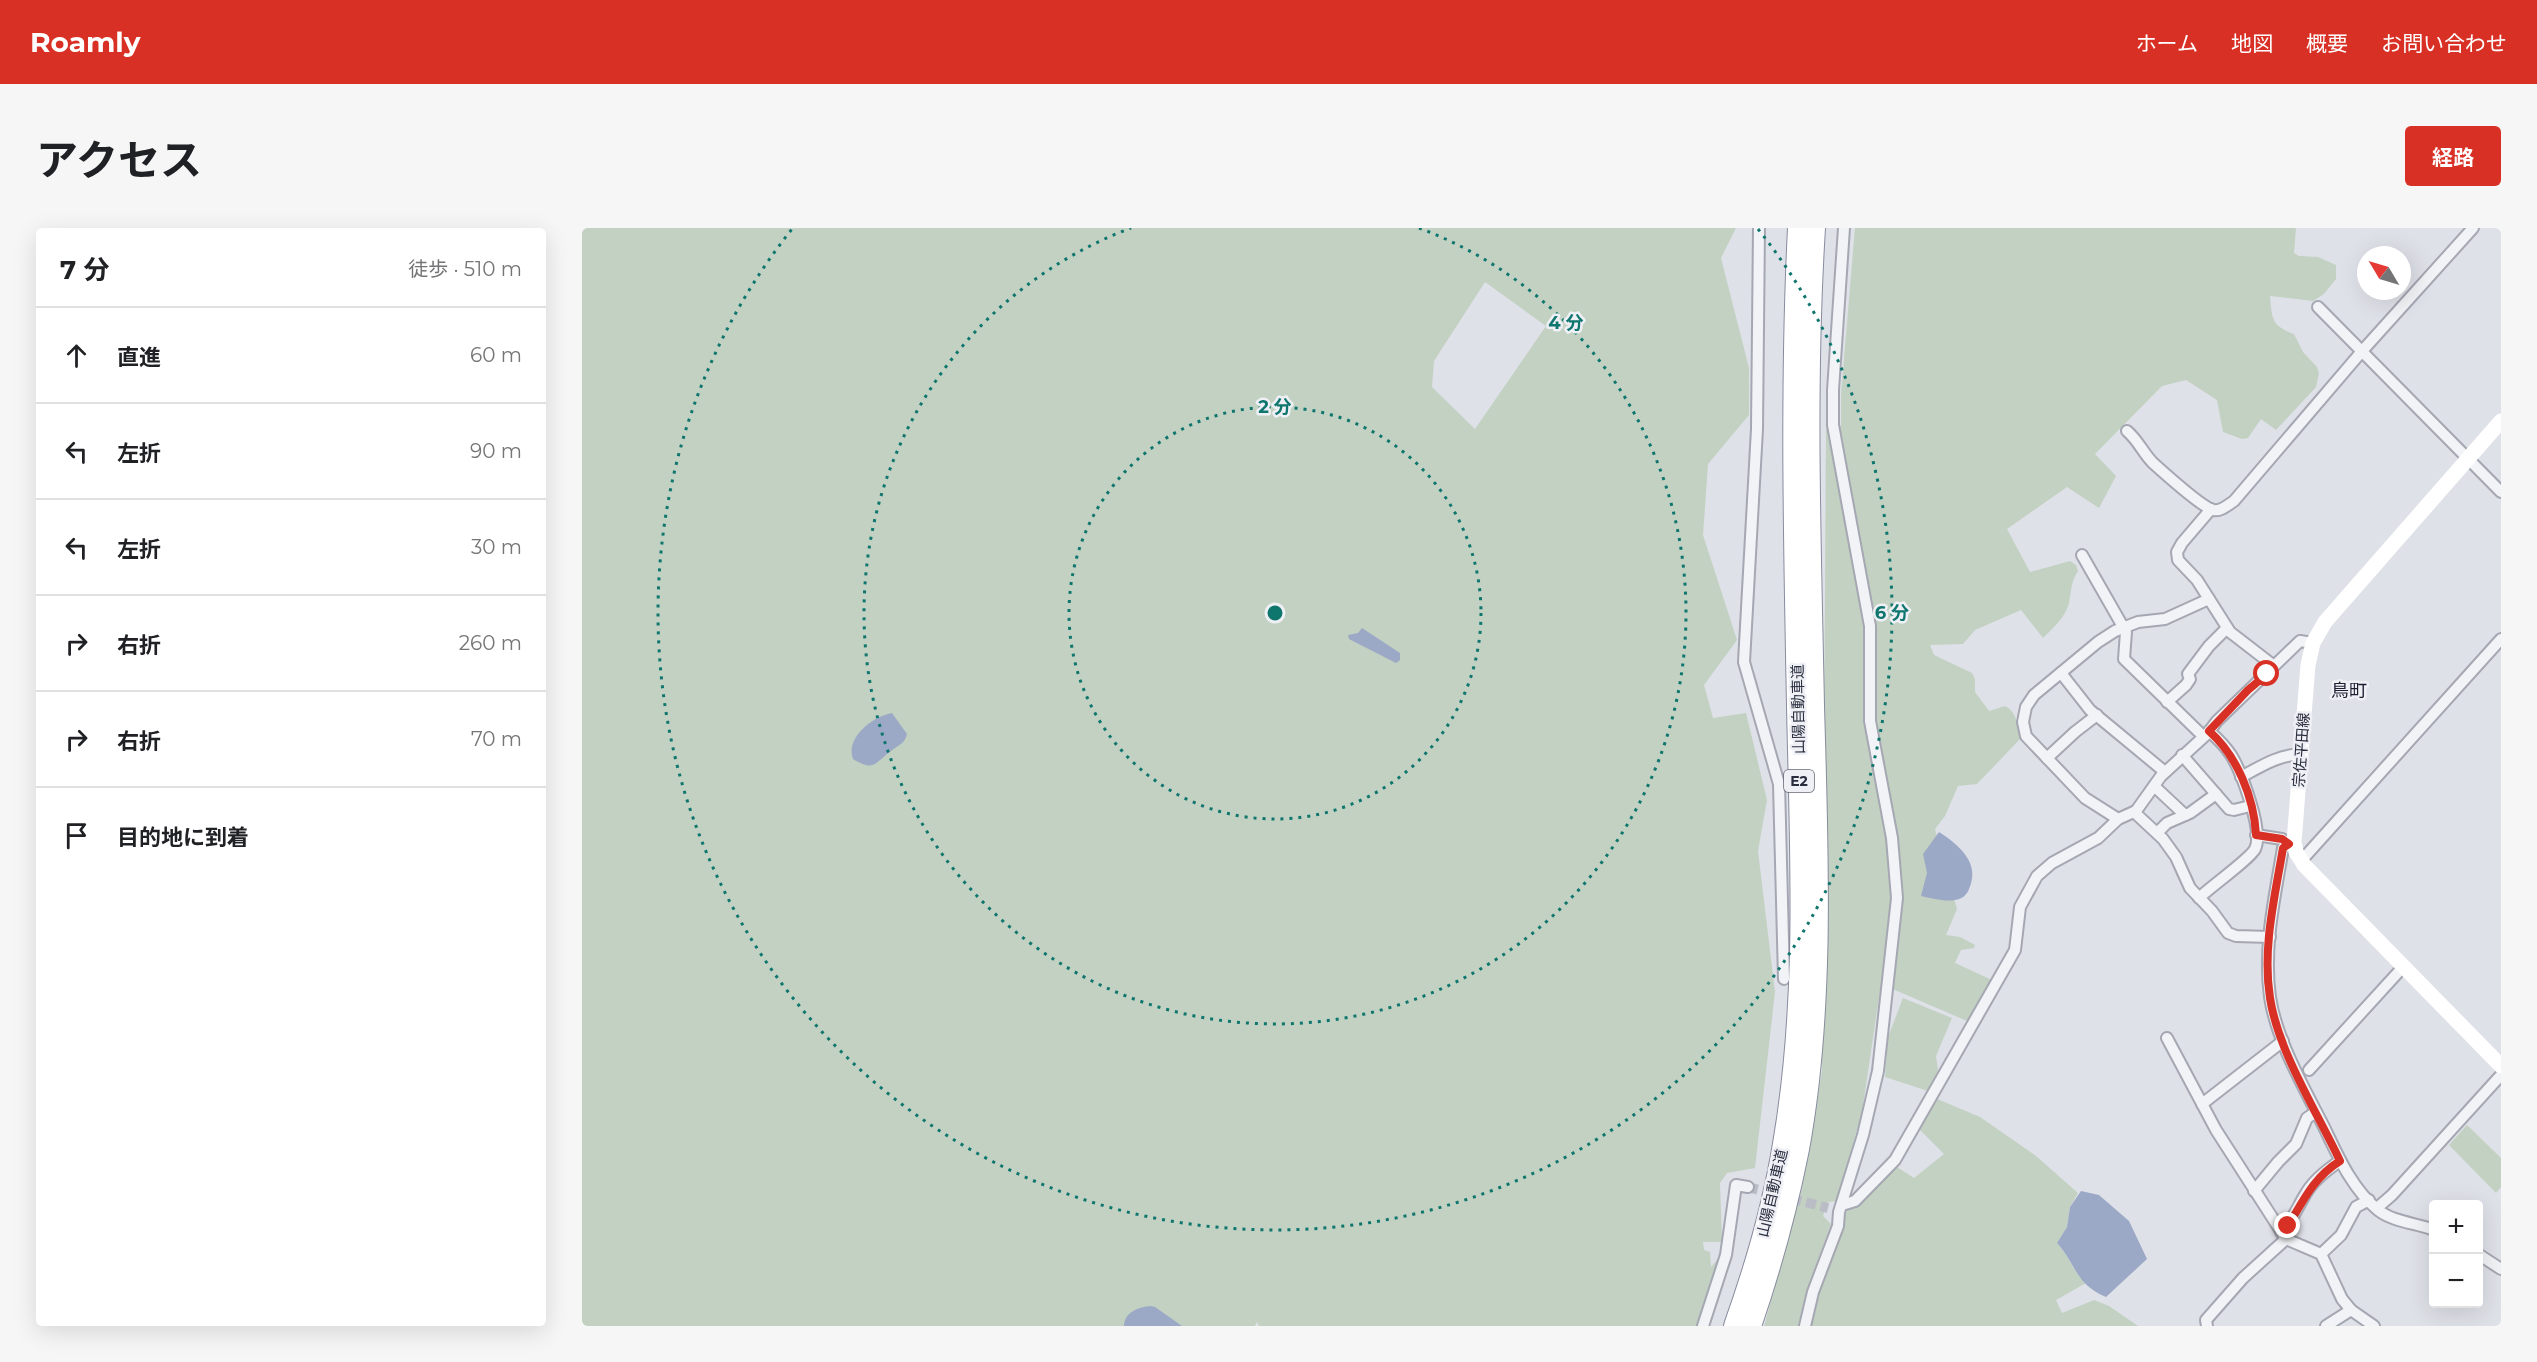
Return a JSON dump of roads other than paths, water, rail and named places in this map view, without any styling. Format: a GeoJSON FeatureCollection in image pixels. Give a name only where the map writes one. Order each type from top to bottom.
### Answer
{"type":"FeatureCollection","features":[{"type":"Feature","properties":{"kind":"highway"},"geometry":{"type":"LineString","coordinates":[[1788,228],[1795,424]]}},
{"type":"Feature","properties":{"kind":"highway","name":"山陽自動車道"},"geometry":{"type":"LineString","coordinates":[[1734,1326],[1768,1216],[1781,1154],[1792,1081],[1797,1018],[1802,862],[1797,708],[1795,424],[1798,228]]}},
{"type":"Feature","properties":{"kind":"highway","name":"山陽自動車道"},"geometry":{"type":"LineString","coordinates":[[1751,1326],[1786,1210],[1797,1157],[1808,1084],[1813,1018],[1818,860],[1810,539],[1811,341],[1815,228]]}},
{"type":"Feature","properties":{"kind":"highway"},"geometry":{"type":"LineString","coordinates":[[1811,341],[1820,309],[1829,228]]}},
{"type":"Feature","properties":{"kind":"main road","name":"宗佐平田線"},"geometry":{"type":"LineString","coordinates":[[2501,422],[2325,622],[2313,643],[2308,665],[2292,843],[2301,861],[2501,1066]]}},
{"type":"Feature","properties":{"kind":"street"},"geometry":{"type":"LineString","coordinates":[[1759,228],[1758,429],[1744,662],[1779,784],[1784,979]]}},
{"type":"Feature","properties":{"kind":"street"},"geometry":{"type":"LineString","coordinates":[[1805,1326],[1813,1292],[1838,1226],[1840,1208],[1863,1135],[1878,1071],[1898,898],[1892,838],[1870,721],[1870,626],[1833,425],[1833,390],[1844,228]]}},
{"type":"Feature","properties":{"kind":"street"},"geometry":{"type":"LineString","coordinates":[[2127,430],[2153,463],[2211,509],[2216,510],[2234,501],[2363,350],[2473,228]]}},
{"type":"Feature","properties":{"kind":"street"},"geometry":{"type":"LineString","coordinates":[[2318,307],[2501,492]]}},
{"type":"Feature","properties":{"kind":"street"},"geometry":{"type":"LineString","coordinates":[[2211,509],[2177,552],[2178,560],[2196,580],[2227,628],[2274,666]]}},
{"type":"Feature","properties":{"kind":"street"},"geometry":{"type":"LineString","coordinates":[[2082,555],[2126,632],[2124,659],[2168,702],[2232,757],[2241,777],[2256,835],[2255,849],[2199,898]]}},
{"type":"Feature","properties":{"kind":"street"},"geometry":{"type":"LineString","coordinates":[[2118,819],[2085,798],[2026,736],[2023,722],[2026,707],[2034,695],[2098,642],[2138,622],[2165,619],[2209,599]]}},
{"type":"Feature","properties":{"kind":"street"},"geometry":{"type":"LineString","coordinates":[[2168,702],[2186,685],[2190,679],[2188,674],[2195,662],[2227,628]]}},
{"type":"Feature","properties":{"kind":"street"},"geometry":{"type":"LineString","coordinates":[[2301,861],[2501,639]]}},
{"type":"Feature","properties":{"kind":"street"},"geometry":{"type":"LineString","coordinates":[[1828,1208],[1840,1208],[1855,1201],[1895,1160],[2015,950],[2020,907],[2037,876],[2052,863],[2098,838],[2118,819],[2134,812],[2182,755],[2300,641],[2313,643]]}},
{"type":"Feature","properties":{"kind":"street"},"geometry":{"type":"LineString","coordinates":[[2061,673],[2080,699],[2166,772]]}},
{"type":"Feature","properties":{"kind":"street"},"geometry":{"type":"LineString","coordinates":[[2047,758],[2097,715]]}},
{"type":"Feature","properties":{"kind":"street"},"geometry":{"type":"LineString","coordinates":[[2241,777],[2266,764],[2294,754],[2301,755]]}},
{"type":"Feature","properties":{"kind":"street"},"geometry":{"type":"LineString","coordinates":[[2182,755],[2229,809],[2250,806]]}},
{"type":"Feature","properties":{"kind":"street"},"geometry":{"type":"LineString","coordinates":[[2154,786],[2185,815]]}},
{"type":"Feature","properties":{"kind":"street"},"geometry":{"type":"LineString","coordinates":[[2157,833],[2167,823],[2185,815],[2216,794]]}},
{"type":"Feature","properties":{"kind":"street"},"geometry":{"type":"LineString","coordinates":[[2134,812],[2157,833],[2176,857],[2190,888],[2212,911],[2228,933],[2236,936],[2270,937]]}},
{"type":"Feature","properties":{"kind":"street"},"geometry":{"type":"LineString","coordinates":[[2256,835],[2292,843]]}},
{"type":"Feature","properties":{"kind":"street"},"geometry":{"type":"LineString","coordinates":[[2292,843],[2283,848],[2268,967],[2270,999],[2283,1041],[2340,1161],[2373,1204],[2389,1216],[2429,1229]]}},
{"type":"Feature","properties":{"kind":"street"},"geometry":{"type":"LineString","coordinates":[[2309,1070],[2403,967]]}},
{"type":"Feature","properties":{"kind":"street"},"geometry":{"type":"LineString","coordinates":[[2167,1038],[2216,1130],[2284,1236],[2321,1254],[2342,1299],[2351,1310],[2374,1326]]}},
{"type":"Feature","properties":{"kind":"street"},"geometry":{"type":"LineString","coordinates":[[2202,1104],[2283,1041]]}},
{"type":"Feature","properties":{"kind":"street"},"geometry":{"type":"LineString","coordinates":[[2321,1254],[2341,1235],[2356,1207],[2373,1204],[2392,1195],[2501,1075]]}},
{"type":"Feature","properties":{"kind":"street"},"geometry":{"type":"LineString","coordinates":[[2254,1191],[2296,1144],[2307,1118],[2316,1112]]}},
{"type":"Feature","properties":{"kind":"street"},"geometry":{"type":"LineString","coordinates":[[2207,1326],[2206,1320],[2284,1236],[2306,1192],[2340,1161]]}},
{"type":"Feature","properties":{"kind":"street"},"geometry":{"type":"LineString","coordinates":[[1703,1326],[1726,1255],[1736,1185],[1748,1187]]}},
{"type":"Feature","properties":{"kind":"street"},"geometry":{"type":"LineString","coordinates":[[2483,1257],[2501,1269]]}},
{"type":"Feature","properties":{"kind":"street"},"geometry":{"type":"LineString","coordinates":[[2326,1326],[2351,1310]]}},
{"type":"Feature","properties":{"kind":"water"},"geometry":{"type":"Polygon","coordinates":[[[1362,628],[1400,653],[1400,660],[1396,663],[1349,639],[1348,635],[1358,633],[1362,628]]]}},
{"type":"Feature","properties":{"kind":"water"},"geometry":{"type":"Polygon","coordinates":[[[892,713],[907,734],[903,742],[874,764],[866,765],[853,759],[853,743],[862,729],[877,718],[892,713]]]}},
{"type":"Feature","properties":{"kind":"water"},"geometry":{"type":"Polygon","coordinates":[[[1939,832],[1960,849],[1970,863],[1972,880],[1969,889],[1964,896],[1958,899],[1942,900],[1921,896],[1927,873],[1923,854],[1939,832]]]}},
{"type":"Feature","properties":{"kind":"water"},"geometry":{"type":"Polygon","coordinates":[[[2081,1191],[2099,1195],[2129,1221],[2147,1259],[2106,1297],[2082,1280],[2057,1243],[2067,1227],[2070,1207],[2081,1191]]]}},
{"type":"Feature","properties":{"kind":"water"},"geometry":{"type":"Polygon","coordinates":[[[1151,1306],[1182,1326],[1124,1326],[1129,1314],[1137,1309],[1151,1306]]]}},
{"type":"Feature","properties":{"kind":"tunnel"},"geometry":{"type":"LineString","coordinates":[[1748,1187],[1828,1208]]}},
{"type":"Feature","properties":{"kind":"district","name":"鳥町"},"geometry":{"type":"Point","coordinates":[2349,691]}}]}
